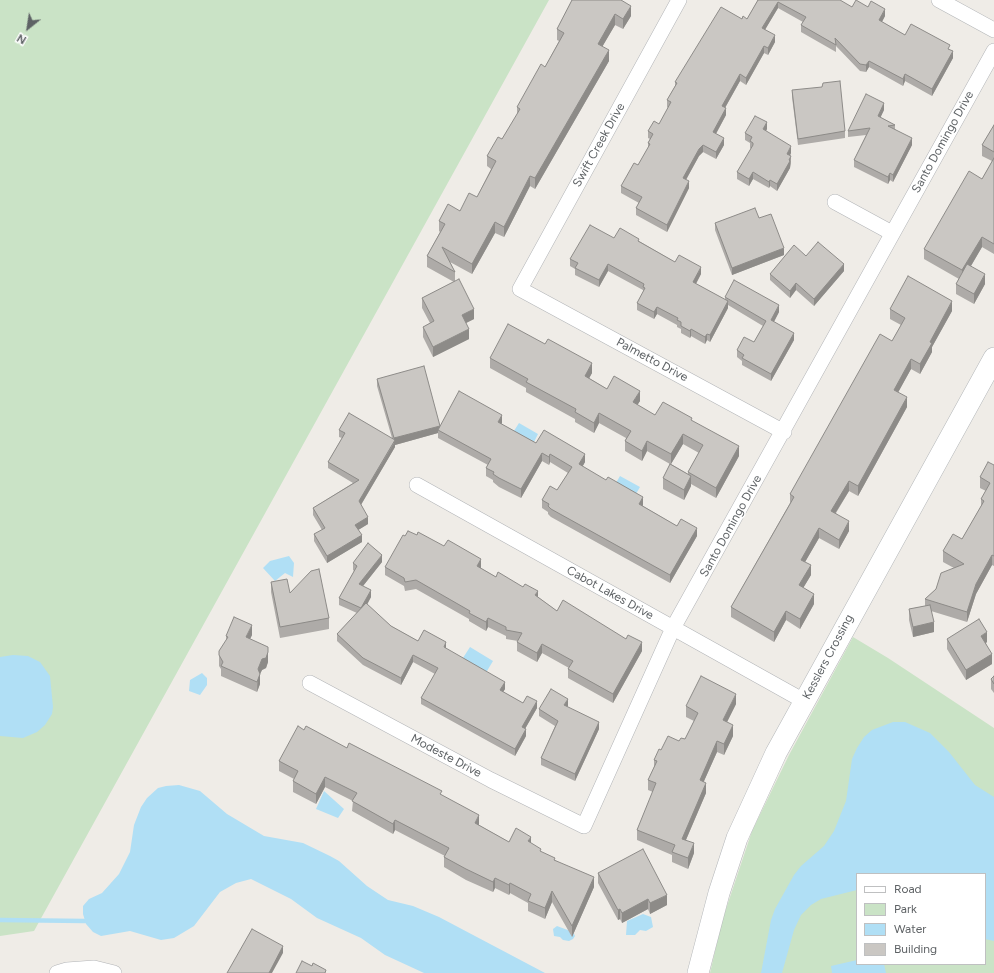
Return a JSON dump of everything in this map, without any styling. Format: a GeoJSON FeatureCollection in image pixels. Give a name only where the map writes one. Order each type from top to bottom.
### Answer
{"type":"FeatureCollection","features":[{"type":"Feature","properties":{"kind":"street","name":"Swift Creek Drive"},"geometry":{"type":"LineString","coordinates":[[520,290],[679,0]]}},
{"type":"Feature","properties":{"kind":"street"},"geometry":{"type":"LineString","coordinates":[[939,0],[994,30]]}},
{"type":"Feature","properties":{"kind":"street","name":"Santo Domingo Drive"},"geometry":{"type":"LineString","coordinates":[[584,826],[673,628],[784,432],[994,51]]}},
{"type":"Feature","properties":{"kind":"street"},"geometry":{"type":"LineString","coordinates":[[834,202],[892,234]]}},
{"type":"Feature","properties":{"kind":"street","name":"Palmetto Drive"},"geometry":{"type":"LineString","coordinates":[[520,290],[784,432]]}},
{"type":"Feature","properties":{"kind":"street","name":"Kesslers Crossing"},"geometry":{"type":"LineString","coordinates":[[698,973],[719,893],[737,838],[776,753],[994,358]]}},
{"type":"Feature","properties":{"kind":"street","name":"Cabot Lakes Drive"},"geometry":{"type":"LineString","coordinates":[[417,485],[804,701]]}},
{"type":"Feature","properties":{"kind":"street","name":"Modeste Drive"},"geometry":{"type":"LineString","coordinates":[[310,683],[490,780],[584,826]]}},
{"type":"Feature","properties":{"kind":"street"},"geometry":{"type":"LineString","coordinates":[[57,973],[67,970],[94,968],[114,973]]}},
{"type":"Feature","properties":{"kind":"green space"},"geometry":{"type":"Polygon","coordinates":[[[0,0],[549,0],[34,931],[0,936],[0,0]]]}},
{"type":"Feature","properties":{"kind":"green space"},"geometry":{"type":"Polygon","coordinates":[[[853,637],[888,658],[994,728],[994,973],[710,973],[722,921],[752,831],[789,755],[853,637]]]}},
{"type":"Feature","properties":{"kind":"water"},"geometry":{"type":"Polygon","coordinates":[[[519,423],[538,434],[532,446],[512,434],[519,423]]]}},
{"type":"Feature","properties":{"kind":"water"},"geometry":{"type":"Polygon","coordinates":[[[620,476],[640,487],[633,499],[613,488],[620,476]]]}},
{"type":"Feature","properties":{"kind":"water"},"geometry":{"type":"Polygon","coordinates":[[[289,556],[294,563],[293,577],[285,573],[275,581],[263,568],[270,561],[289,556]]]}},
{"type":"Feature","properties":{"kind":"water"},"geometry":{"type":"Polygon","coordinates":[[[470,647],[493,661],[484,676],[461,661],[470,647]]]}},
{"type":"Feature","properties":{"kind":"water"},"geometry":{"type":"Polygon","coordinates":[[[13,655],[28,656],[40,662],[50,676],[53,707],[52,714],[45,725],[37,732],[23,738],[0,736],[0,657],[13,655]]]}},
{"type":"Feature","properties":{"kind":"water"},"geometry":{"type":"Polygon","coordinates":[[[202,673],[207,678],[207,685],[200,695],[189,691],[190,680],[202,673]]]}},
{"type":"Feature","properties":{"kind":"water"},"geometry":{"type":"Polygon","coordinates":[[[893,722],[905,722],[930,733],[949,752],[975,785],[994,797],[994,941],[986,939],[986,873],[856,873],[856,890],[821,899],[811,905],[801,915],[794,930],[782,973],[761,973],[771,920],[775,909],[794,875],[801,866],[824,846],[834,831],[846,801],[852,759],[864,737],[872,730],[893,722]]]}},
{"type":"Feature","properties":{"kind":"water"},"geometry":{"type":"Polygon","coordinates":[[[179,785],[200,791],[227,814],[264,836],[303,843],[330,856],[339,861],[367,886],[388,900],[413,906],[439,917],[545,973],[424,973],[385,955],[361,938],[317,918],[291,899],[251,879],[236,883],[220,892],[194,926],[174,938],[161,940],[130,931],[101,936],[93,932],[86,924],[83,914],[83,906],[89,899],[102,893],[119,874],[130,852],[134,825],[141,807],[147,798],[158,788],[179,785]]]}},
{"type":"Feature","properties":{"kind":"water"},"geometry":{"type":"Polygon","coordinates":[[[324,791],[344,809],[338,818],[316,809],[324,791]]]}},
{"type":"Feature","properties":{"kind":"water"},"geometry":{"type":"Polygon","coordinates":[[[643,914],[651,917],[653,927],[646,931],[640,930],[635,935],[626,935],[627,921],[643,914]]]}},
{"type":"Feature","properties":{"kind":"water"},"geometry":{"type":"Polygon","coordinates":[[[557,926],[573,932],[575,936],[573,939],[569,941],[554,936],[553,929],[557,926]]]}},
{"type":"Feature","properties":{"kind":"water"},"geometry":{"type":"Polygon","coordinates":[[[856,960],[856,965],[884,965],[886,973],[832,973],[831,966],[856,960]]]}},
{"type":"Feature","properties":{"kind":"building"},"geometry":{"type":"Polygon","coordinates":[[[572,0],[621,0],[631,6],[623,19],[615,14],[598,44],[609,50],[535,178],[530,176],[504,227],[495,222],[472,264],[442,247],[455,272],[427,256],[445,224],[439,221],[448,204],[460,211],[469,193],[477,197],[496,161],[487,156],[498,137],[502,139],[520,109],[517,107],[541,64],[545,67],[564,33],[557,29],[572,0]]]}},
{"type":"Feature","properties":{"kind":"building"},"geometry":{"type":"Polygon","coordinates":[[[758,0],[840,0],[852,7],[856,0],[868,7],[871,1],[885,9],[879,20],[905,35],[911,24],[950,45],[948,49],[953,51],[932,89],[905,74],[903,79],[869,61],[866,65],[860,64],[835,38],[836,45],[801,25],[806,17],[778,2],[762,28],[775,35],[768,48],[764,46],[746,78],[740,74],[722,106],[726,108],[713,132],[724,138],[716,152],[703,145],[699,149],[683,178],[689,181],[667,225],[636,208],[642,197],[621,186],[634,163],[638,165],[650,144],[648,143],[653,134],[648,131],[654,121],[659,124],[671,102],[667,100],[677,83],[675,82],[721,7],[742,19],[743,16],[747,19],[758,0]]]}},
{"type":"Feature","properties":{"kind":"building"},"geometry":{"type":"Polygon","coordinates":[[[840,81],[845,131],[798,139],[792,90],[822,87],[823,83],[840,81]]]}},
{"type":"Feature","properties":{"kind":"building"},"geometry":{"type":"Polygon","coordinates":[[[866,94],[884,103],[878,116],[895,125],[888,126],[912,138],[893,175],[890,173],[888,177],[854,160],[870,128],[848,131],[866,94]]]}},
{"type":"Feature","properties":{"kind":"building"},"geometry":{"type":"Polygon","coordinates":[[[755,116],[767,122],[763,129],[791,146],[787,154],[791,156],[790,161],[777,184],[770,180],[769,182],[753,172],[749,179],[737,172],[753,145],[750,141],[752,137],[745,133],[755,116]]]}},
{"type":"Feature","properties":{"kind":"building"},"geometry":{"type":"Polygon","coordinates":[[[994,125],[994,152],[982,145],[994,125]]]}},
{"type":"Feature","properties":{"kind":"building"},"geometry":{"type":"Polygon","coordinates":[[[994,158],[994,244],[982,237],[962,270],[924,249],[969,171],[982,179],[994,158]]]}},
{"type":"Feature","properties":{"kind":"building"},"geometry":{"type":"Polygon","coordinates":[[[755,208],[759,218],[771,214],[784,248],[732,268],[715,223],[755,208]]]}},
{"type":"Feature","properties":{"kind":"building"},"geometry":{"type":"Polygon","coordinates":[[[590,225],[614,238],[620,228],[639,239],[638,241],[675,262],[679,255],[701,267],[693,282],[728,301],[710,335],[707,334],[705,337],[691,329],[690,331],[681,326],[681,322],[677,320],[678,318],[657,307],[654,312],[637,303],[645,288],[643,287],[644,284],[608,264],[599,280],[575,268],[578,263],[570,259],[590,225]]]}},
{"type":"Feature","properties":{"kind":"building"},"geometry":{"type":"Polygon","coordinates":[[[818,242],[844,264],[814,299],[796,283],[790,291],[770,274],[794,245],[806,256],[818,242]]]}},
{"type":"Feature","properties":{"kind":"building"},"geometry":{"type":"Polygon","coordinates":[[[967,264],[985,274],[974,294],[956,284],[967,264]]]}},
{"type":"Feature","properties":{"kind":"building"},"geometry":{"type":"Polygon","coordinates":[[[908,276],[952,301],[920,364],[911,359],[894,390],[907,397],[858,486],[849,481],[831,511],[849,521],[839,540],[819,528],[801,560],[811,565],[799,585],[814,594],[800,619],[786,611],[774,632],[731,607],[794,497],[790,494],[880,334],[892,341],[905,318],[890,309],[908,276]]]}},
{"type":"Feature","properties":{"kind":"building"},"geometry":{"type":"Polygon","coordinates":[[[459,279],[474,309],[462,315],[469,329],[433,347],[423,327],[434,321],[422,298],[459,279]]]}},
{"type":"Feature","properties":{"kind":"building"},"geometry":{"type":"Polygon","coordinates":[[[734,280],[779,305],[771,320],[794,333],[771,374],[742,358],[744,355],[737,350],[744,337],[754,342],[766,321],[725,297],[734,280]]]}},
{"type":"Feature","properties":{"kind":"building"},"geometry":{"type":"Polygon","coordinates":[[[508,324],[545,344],[548,339],[592,363],[585,376],[607,389],[614,376],[640,391],[633,402],[655,415],[663,402],[692,418],[691,420],[739,446],[716,488],[688,472],[703,445],[683,434],[671,454],[647,441],[642,451],[625,441],[631,431],[599,413],[594,423],[575,412],[576,409],[526,382],[528,379],[490,358],[508,324]]]}},
{"type":"Feature","properties":{"kind":"building"},"geometry":{"type":"Polygon","coordinates":[[[424,366],[440,426],[394,438],[377,379],[424,366]]]}},
{"type":"Feature","properties":{"kind":"building"},"geometry":{"type":"Polygon","coordinates":[[[459,391],[502,415],[498,422],[536,443],[544,430],[585,454],[579,464],[606,480],[608,477],[643,497],[639,504],[677,526],[681,519],[697,528],[670,575],[551,509],[548,506],[549,504],[542,500],[550,486],[557,490],[572,467],[550,454],[549,457],[542,453],[521,489],[499,478],[493,474],[494,472],[486,468],[491,459],[438,430],[459,391]]]}},
{"type":"Feature","properties":{"kind":"building"},"geometry":{"type":"Polygon","coordinates":[[[349,413],[395,440],[359,501],[368,517],[355,525],[362,535],[327,556],[314,534],[325,528],[313,508],[359,480],[328,462],[345,433],[339,430],[349,413]]]}},
{"type":"Feature","properties":{"kind":"building"},"geometry":{"type":"Polygon","coordinates":[[[988,462],[994,465],[994,556],[992,555],[976,584],[967,612],[925,599],[936,589],[941,573],[964,564],[943,551],[953,534],[962,539],[984,501],[981,499],[990,483],[980,477],[988,462]]]}},
{"type":"Feature","properties":{"kind":"building"},"geometry":{"type":"Polygon","coordinates":[[[670,464],[691,476],[684,490],[663,478],[670,464]]]}},
{"type":"Feature","properties":{"kind":"building"},"geometry":{"type":"Polygon","coordinates":[[[408,531],[417,535],[418,532],[444,546],[448,540],[481,559],[477,566],[496,577],[498,572],[523,587],[525,584],[538,591],[535,595],[557,611],[563,600],[626,639],[628,635],[642,642],[613,694],[568,669],[573,661],[542,644],[537,653],[517,642],[522,633],[506,630],[506,627],[488,618],[486,622],[469,613],[470,611],[416,580],[405,582],[404,578],[385,567],[403,535],[405,536],[408,531]]]}},
{"type":"Feature","properties":{"kind":"building"},"geometry":{"type":"Polygon","coordinates":[[[368,543],[382,555],[359,584],[371,590],[361,608],[339,598],[357,566],[353,563],[368,543]]]}},
{"type":"Feature","properties":{"kind":"building"},"geometry":{"type":"Polygon","coordinates":[[[319,569],[329,618],[280,627],[271,582],[287,579],[290,593],[311,571],[319,569]]]}},
{"type":"Feature","properties":{"kind":"building"},"geometry":{"type":"Polygon","coordinates":[[[366,603],[391,626],[418,641],[424,630],[446,642],[444,647],[505,682],[500,690],[523,703],[527,696],[537,701],[522,727],[526,729],[515,749],[421,698],[438,668],[413,655],[401,678],[363,658],[337,634],[366,603]]]}},
{"type":"Feature","properties":{"kind":"building"},"geometry":{"type":"Polygon","coordinates":[[[930,605],[934,622],[913,627],[909,609],[930,605]]]}},
{"type":"Feature","properties":{"kind":"building"},"geometry":{"type":"Polygon","coordinates":[[[234,617],[252,625],[246,637],[268,647],[266,658],[262,659],[258,669],[260,674],[257,682],[221,666],[223,662],[219,655],[219,651],[228,637],[226,636],[234,617]]]}},
{"type":"Feature","properties":{"kind":"building"},"geometry":{"type":"Polygon","coordinates":[[[979,619],[987,632],[981,636],[992,654],[966,670],[947,639],[979,619]]]}},
{"type":"Feature","properties":{"kind":"building"},"geometry":{"type":"Polygon","coordinates":[[[701,676],[736,694],[723,720],[733,725],[724,744],[717,741],[700,780],[706,783],[682,839],[694,843],[688,858],[672,852],[675,845],[637,830],[656,783],[648,780],[657,761],[654,760],[659,749],[661,750],[668,736],[679,741],[681,738],[685,739],[698,713],[686,706],[701,676]]]}},
{"type":"Feature","properties":{"kind":"building"},"geometry":{"type":"Polygon","coordinates":[[[994,676],[994,684],[991,679],[994,676]]]}},
{"type":"Feature","properties":{"kind":"building"},"geometry":{"type":"Polygon","coordinates":[[[551,689],[568,699],[564,705],[599,722],[575,774],[541,758],[558,721],[539,709],[551,689]]]}},
{"type":"Feature","properties":{"kind":"building"},"geometry":{"type":"Polygon","coordinates":[[[298,726],[304,730],[306,726],[347,748],[349,743],[442,791],[440,794],[479,815],[475,823],[509,842],[516,828],[531,837],[528,841],[541,849],[540,851],[555,858],[554,860],[594,877],[572,926],[552,891],[545,908],[528,901],[531,894],[510,883],[509,885],[495,878],[493,882],[466,869],[444,857],[449,848],[395,820],[393,824],[352,801],[357,793],[325,777],[316,794],[293,781],[298,771],[279,761],[298,726]]]}},
{"type":"Feature","properties":{"kind":"building"},"geometry":{"type":"Polygon","coordinates":[[[643,849],[667,895],[650,903],[648,899],[622,913],[620,909],[618,910],[598,873],[643,849]]]}},
{"type":"Feature","properties":{"kind":"building"},"geometry":{"type":"Polygon","coordinates":[[[252,929],[283,946],[269,973],[227,973],[252,929]]]}},
{"type":"Feature","properties":{"kind":"building"},"geometry":{"type":"Polygon","coordinates":[[[302,961],[312,966],[313,963],[326,970],[325,973],[296,973],[302,961]]]}},
{"type":"Feature","properties":{"kind":"waterway"},"geometry":{"type":"LineString","coordinates":[[0,920],[85,921],[91,918]]}}]}
